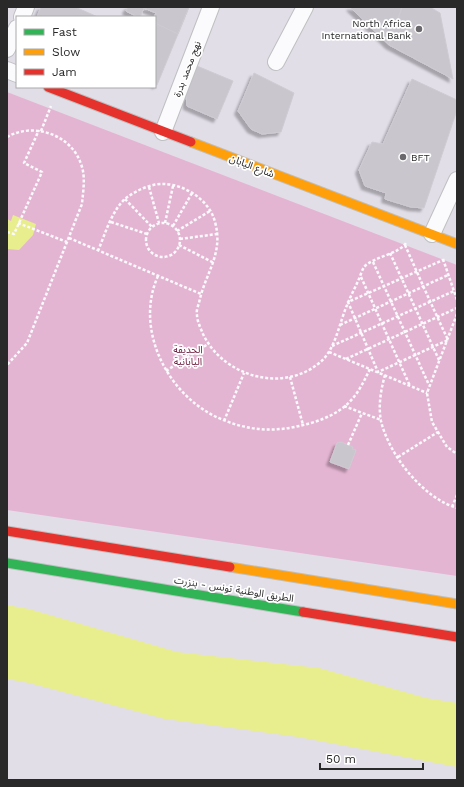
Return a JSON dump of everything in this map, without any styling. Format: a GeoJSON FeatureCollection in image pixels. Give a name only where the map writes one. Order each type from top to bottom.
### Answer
{"type":"FeatureCollection","features":[{"type":"Feature","properties":{"kind":"main road","name":"شارع اليابان"},"geometry":{"type":"LineString","coordinates":[[50,88],[453,242]]}},
{"type":"Feature","properties":{"kind":"main road","name":"الطريق الوطنية تونس - بنزرت"},"geometry":{"type":"LineString","coordinates":[[7,531],[457,604]]}},
{"type":"Feature","properties":{"kind":"main road","name":"الطريق الوطنية تونس - بنزرت"},"geometry":{"type":"LineString","coordinates":[[7,563],[457,637]]}},
{"type":"Feature","properties":{"kind":"street","name":"نهج محمد بدرة"},"geometry":{"type":"LineString","coordinates":[[163,132],[211,7]]}},
{"type":"Feature","properties":{"kind":"street"},"geometry":{"type":"LineString","coordinates":[[276,62],[305,7]]}},
{"type":"Feature","properties":{"kind":"street"},"geometry":{"type":"LineString","coordinates":[[7,50],[16,30]]}},
{"type":"Feature","properties":{"kind":"street"},"geometry":{"type":"LineString","coordinates":[[432,234],[457,180]]}},
{"type":"Feature","properties":{"kind":"path"},"geometry":{"type":"LineString","coordinates":[[7,232],[14,234],[42,172],[24,163],[40,131],[57,91]]}},
{"type":"Feature","properties":{"kind":"path"},"geometry":{"type":"LineString","coordinates":[[7,138],[16,132],[40,131],[55,134],[71,146],[81,164],[84,183],[82,204],[27,344],[7,365]]}},
{"type":"Feature","properties":{"kind":"path"},"geometry":{"type":"LineString","coordinates":[[98,251],[111,222],[125,199],[144,188],[165,184],[186,189],[192,193],[204,202],[215,220],[219,242],[214,263],[201,294],[196,314],[201,329],[208,344],[217,355],[244,373],[270,379],[290,377],[311,370],[325,359],[332,346],[348,302],[365,267],[405,245],[412,227]]}},
{"type":"Feature","properties":{"kind":"path"},"geometry":{"type":"LineString","coordinates":[[165,223],[174,186]]}},
{"type":"Feature","properties":{"kind":"path"},"geometry":{"type":"LineString","coordinates":[[149,187],[159,223]]}},
{"type":"Feature","properties":{"kind":"path"},"geometry":{"type":"LineString","coordinates":[[173,226],[192,193]]}},
{"type":"Feature","properties":{"kind":"path"},"geometry":{"type":"LineString","coordinates":[[125,199],[152,227]]}},
{"type":"Feature","properties":{"kind":"path"},"geometry":{"type":"LineString","coordinates":[[177,231],[210,211]]}},
{"type":"Feature","properties":{"kind":"path"},"geometry":{"type":"LineString","coordinates":[[111,222],[147,234]]}},
{"type":"Feature","properties":{"kind":"path"},"geometry":{"type":"LineString","coordinates":[[18,223],[67,242]]}},
{"type":"Feature","properties":{"kind":"path"},"geometry":{"type":"LineString","coordinates":[[159,223],[165,223],[173,226],[180,239],[178,245],[170,255],[157,256],[147,247],[147,234],[152,227],[159,223]]}},
{"type":"Feature","properties":{"kind":"path"},"geometry":{"type":"LineString","coordinates":[[180,239],[217,234]]}},
{"type":"Feature","properties":{"kind":"path"},"geometry":{"type":"LineString","coordinates":[[69,238],[201,294]]}},
{"type":"Feature","properties":{"kind":"path"},"geometry":{"type":"LineString","coordinates":[[348,302],[443,260],[453,242]]}},
{"type":"Feature","properties":{"kind":"path"},"geometry":{"type":"LineString","coordinates":[[178,245],[214,263]]}},
{"type":"Feature","properties":{"kind":"path"},"geometry":{"type":"LineString","coordinates":[[405,245],[448,340]]}},
{"type":"Feature","properties":{"kind":"path"},"geometry":{"type":"LineString","coordinates":[[390,253],[439,360]]}},
{"type":"Feature","properties":{"kind":"path"},"geometry":{"type":"LineString","coordinates":[[443,260],[457,300]]}},
{"type":"Feature","properties":{"kind":"path"},"geometry":{"type":"LineString","coordinates":[[373,262],[429,386]]}},
{"type":"Feature","properties":{"kind":"path"},"geometry":{"type":"LineString","coordinates":[[340,324],[448,275]]}},
{"type":"Feature","properties":{"kind":"path"},"geometry":{"type":"LineString","coordinates":[[158,276],[152,289],[149,304],[150,328],[157,351],[166,371],[182,392],[201,407],[224,421],[243,427],[266,430],[290,429],[303,426],[330,416],[344,406],[353,398],[370,369]]}},
{"type":"Feature","properties":{"kind":"path"},"geometry":{"type":"LineString","coordinates":[[360,277],[410,386]]}},
{"type":"Feature","properties":{"kind":"path"},"geometry":{"type":"LineString","coordinates":[[332,346],[454,291]]}},
{"type":"Feature","properties":{"kind":"path"},"geometry":{"type":"LineString","coordinates":[[348,302],[378,372]]}},
{"type":"Feature","properties":{"kind":"path"},"geometry":{"type":"LineString","coordinates":[[346,359],[457,308]]}},
{"type":"Feature","properties":{"kind":"path"},"geometry":{"type":"LineString","coordinates":[[457,314],[427,393],[432,422],[447,447],[457,454]]}},
{"type":"Feature","properties":{"kind":"path"},"geometry":{"type":"LineString","coordinates":[[378,372],[448,340]]}},
{"type":"Feature","properties":{"kind":"path"},"geometry":{"type":"LineString","coordinates":[[166,371],[208,344]]}},
{"type":"Feature","properties":{"kind":"path"},"geometry":{"type":"LineString","coordinates":[[329,352],[427,393]]}},
{"type":"Feature","properties":{"kind":"path"},"geometry":{"type":"LineString","coordinates":[[224,421],[244,373]]}},
{"type":"Feature","properties":{"kind":"path"},"geometry":{"type":"LineString","coordinates":[[385,375],[380,392],[381,420],[388,439],[413,479],[433,495],[452,507],[457,508]]}},
{"type":"Feature","properties":{"kind":"path"},"geometry":{"type":"LineString","coordinates":[[290,377],[303,426]]}},
{"type":"Feature","properties":{"kind":"path"},"geometry":{"type":"LineString","coordinates":[[344,406],[381,420]]}},
{"type":"Feature","properties":{"kind":"path"},"geometry":{"type":"LineString","coordinates":[[348,445],[362,413]]}},
{"type":"Feature","properties":{"kind":"path"},"geometry":{"type":"LineString","coordinates":[[398,457],[438,432]]}},
{"type":"Feature","properties":{"kind":"path"},"geometry":{"type":"LineString","coordinates":[[452,507],[457,495]]}},
{"type":"Feature","properties":{"kind":"green space","name":"الحديقة اليابانية"},"geometry":{"type":"Polygon","coordinates":[[[7,92],[457,265],[457,576],[7,510],[7,92]]]}},
{"type":"Feature","properties":{"kind":"shaded area"},"geometry":{"type":"Polygon","coordinates":[[[13,215],[36,224],[33,235],[19,250],[7,249],[7,219],[11,221],[13,215]]]}},
{"type":"Feature","properties":{"kind":"shaded area"},"geometry":{"type":"Polygon","coordinates":[[[7,605],[29,609],[177,652],[319,668],[426,698],[457,703],[457,767],[298,737],[165,719],[29,683],[7,679],[7,605]]]}},
{"type":"Feature","properties":{"kind":"building"},"geometry":{"type":"Polygon","coordinates":[[[41,7],[75,7],[96,16],[37,16],[41,7]]]}},
{"type":"Feature","properties":{"kind":"building"},"geometry":{"type":"Polygon","coordinates":[[[128,7],[189,7],[157,85],[157,24],[156,16],[154,16],[156,13],[144,8],[140,16],[136,16],[126,11],[128,7]]]}},
{"type":"Feature","properties":{"kind":"building"},"geometry":{"type":"Polygon","coordinates":[[[128,7],[189,7],[178,34],[156,23],[156,13],[144,8],[140,16],[136,16],[126,11],[128,7]]]}},
{"type":"Feature","properties":{"kind":"building"},"geometry":{"type":"Polygon","coordinates":[[[350,7],[402,7],[389,45],[350,7]]]}},
{"type":"Feature","properties":{"kind":"building","name":"North Africa International Bank"},"geometry":{"type":"Polygon","coordinates":[[[402,7],[430,7],[440,13],[453,79],[389,45],[402,7]]]}},
{"type":"Feature","properties":{"kind":"building"},"geometry":{"type":"Polygon","coordinates":[[[197,66],[233,81],[217,119],[187,106],[186,95],[197,66]]]}},
{"type":"Feature","properties":{"kind":"building"},"geometry":{"type":"Polygon","coordinates":[[[254,73],[294,93],[281,132],[262,134],[251,129],[238,111],[254,73]]]}},
{"type":"Feature","properties":{"kind":"building","name":"BFT"},"geometry":{"type":"Polygon","coordinates":[[[412,79],[457,100],[457,110],[424,208],[411,207],[385,199],[386,193],[365,186],[359,170],[372,142],[383,144],[412,79]]]}},
{"type":"Feature","properties":{"kind":"building"},"geometry":{"type":"Polygon","coordinates":[[[341,442],[353,447],[352,449],[356,450],[349,469],[330,462],[337,443],[341,442]]]}},
{"type":"Feature","properties":{"kind":"traffic: fast"},"geometry":{"type":"LineString","coordinates":[[7,563],[303,612]]}},
{"type":"Feature","properties":{"kind":"traffic: slow"},"geometry":{"type":"LineString","coordinates":[[191,142],[457,244]]}},
{"type":"Feature","properties":{"kind":"traffic: slow"},"geometry":{"type":"LineString","coordinates":[[230,567],[457,604]]}},
{"type":"Feature","properties":{"kind":"traffic: jam"},"geometry":{"type":"LineString","coordinates":[[51,88],[191,142]]}},
{"type":"Feature","properties":{"kind":"traffic: jam"},"geometry":{"type":"LineString","coordinates":[[7,531],[230,567]]}},
{"type":"Feature","properties":{"kind":"traffic: jam"},"geometry":{"type":"LineString","coordinates":[[303,612],[457,637]]}},
{"type":"Feature","properties":{"kind":"place","name":"North Africa International Bank"},"geometry":{"type":"Point","coordinates":[419,29]}},
{"type":"Feature","properties":{"kind":"place","name":"BFT"},"geometry":{"type":"Point","coordinates":[403,157]}}]}
